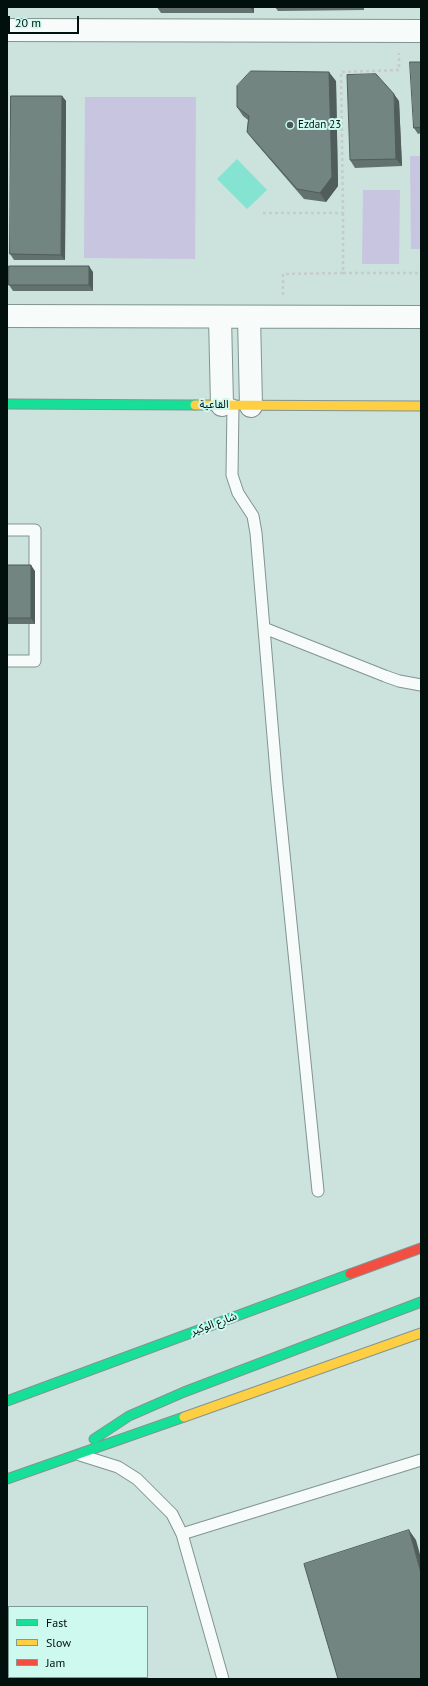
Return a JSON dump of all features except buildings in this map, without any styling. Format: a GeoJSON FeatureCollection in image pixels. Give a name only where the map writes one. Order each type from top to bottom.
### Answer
{"type":"FeatureCollection","features":[{"type":"Feature","properties":{"kind":"main road","name":"القاعية"},"geometry":{"type":"LineString","coordinates":[[7,404],[421,406]]}},
{"type":"Feature","properties":{"kind":"main road","name":"شارع الوكير"},"geometry":{"type":"LineString","coordinates":[[7,1401],[421,1248]]}},
{"type":"Feature","properties":{"kind":"main road"},"geometry":{"type":"LineString","coordinates":[[76,1454],[101,1433],[129,1416],[184,1392],[421,1302]]}},
{"type":"Feature","properties":{"kind":"main road"},"geometry":{"type":"LineString","coordinates":[[7,1479],[421,1333]]}},
{"type":"Feature","properties":{"kind":"street"},"geometry":{"type":"LineString","coordinates":[[7,30],[421,32]]}},
{"type":"Feature","properties":{"kind":"street"},"geometry":{"type":"LineString","coordinates":[[7,316],[421,317]]}},
{"type":"Feature","properties":{"kind":"street"},"geometry":{"type":"LineString","coordinates":[[220,317],[235,406]]}},
{"type":"Feature","properties":{"kind":"street"},"geometry":{"type":"LineString","coordinates":[[235,406],[249,317]]}},
{"type":"Feature","properties":{"kind":"lane"},"geometry":{"type":"LineString","coordinates":[[235,406],[232,475],[238,493],[248,508],[255,525],[277,784],[318,1191]]}},
{"type":"Feature","properties":{"kind":"lane"},"geometry":{"type":"LineString","coordinates":[[7,530],[35,530],[35,661],[7,661]]}},
{"type":"Feature","properties":{"kind":"lane"},"geometry":{"type":"LineString","coordinates":[[264,628],[399,682],[421,685]]}},
{"type":"Feature","properties":{"kind":"lane"},"geometry":{"type":"LineString","coordinates":[[76,1454],[118,1467],[137,1479],[172,1514],[182,1534],[223,1679]]}},
{"type":"Feature","properties":{"kind":"lane"},"geometry":{"type":"LineString","coordinates":[[182,1534],[421,1460]]}},
{"type":"Feature","properties":{"kind":"path"},"geometry":{"type":"LineString","coordinates":[[343,273],[341,72],[399,70],[399,31]]}},
{"type":"Feature","properties":{"kind":"path"},"geometry":{"type":"LineString","coordinates":[[263,213],[342,213]]}},
{"type":"Feature","properties":{"kind":"path"},"geometry":{"type":"LineString","coordinates":[[283,317],[283,274],[421,273]]}},
{"type":"Feature","properties":{"kind":"shaded area"},"geometry":{"type":"Polygon","coordinates":[[[85,97],[196,97],[195,259],[84,258],[85,97]]]}},
{"type":"Feature","properties":{"kind":"shaded area"},"geometry":{"type":"Polygon","coordinates":[[[410,156],[421,156],[421,249],[411,249],[410,156]]]}},
{"type":"Feature","properties":{"kind":"shaded area"},"geometry":{"type":"Polygon","coordinates":[[[237,159],[267,190],[247,209],[217,179],[237,159]]]}},
{"type":"Feature","properties":{"kind":"shaded area"},"geometry":{"type":"Polygon","coordinates":[[[363,190],[400,190],[399,264],[362,264],[363,190]]]}},
{"type":"Feature","properties":{"kind":"traffic: fast"},"geometry":{"type":"LineString","coordinates":[[7,404],[195,405]]}},
{"type":"Feature","properties":{"kind":"traffic: fast"},"geometry":{"type":"LineString","coordinates":[[7,1401],[350,1274]]}},
{"type":"Feature","properties":{"kind":"traffic: fast"},"geometry":{"type":"LineString","coordinates":[[94,1439],[129,1416],[184,1392],[421,1302]]}},
{"type":"Feature","properties":{"kind":"traffic: fast"},"geometry":{"type":"LineString","coordinates":[[7,1479],[184,1417]]}},
{"type":"Feature","properties":{"kind":"traffic: slow"},"geometry":{"type":"LineString","coordinates":[[195,405],[421,406]]}},
{"type":"Feature","properties":{"kind":"traffic: slow"},"geometry":{"type":"LineString","coordinates":[[184,1417],[421,1333]]}},
{"type":"Feature","properties":{"kind":"traffic: jam"},"geometry":{"type":"LineString","coordinates":[[350,1274],[421,1248]]}},
{"type":"Feature","properties":{"kind":"place","name":"Ezdan 23"},"geometry":{"type":"Point","coordinates":[290,125]}}]}
